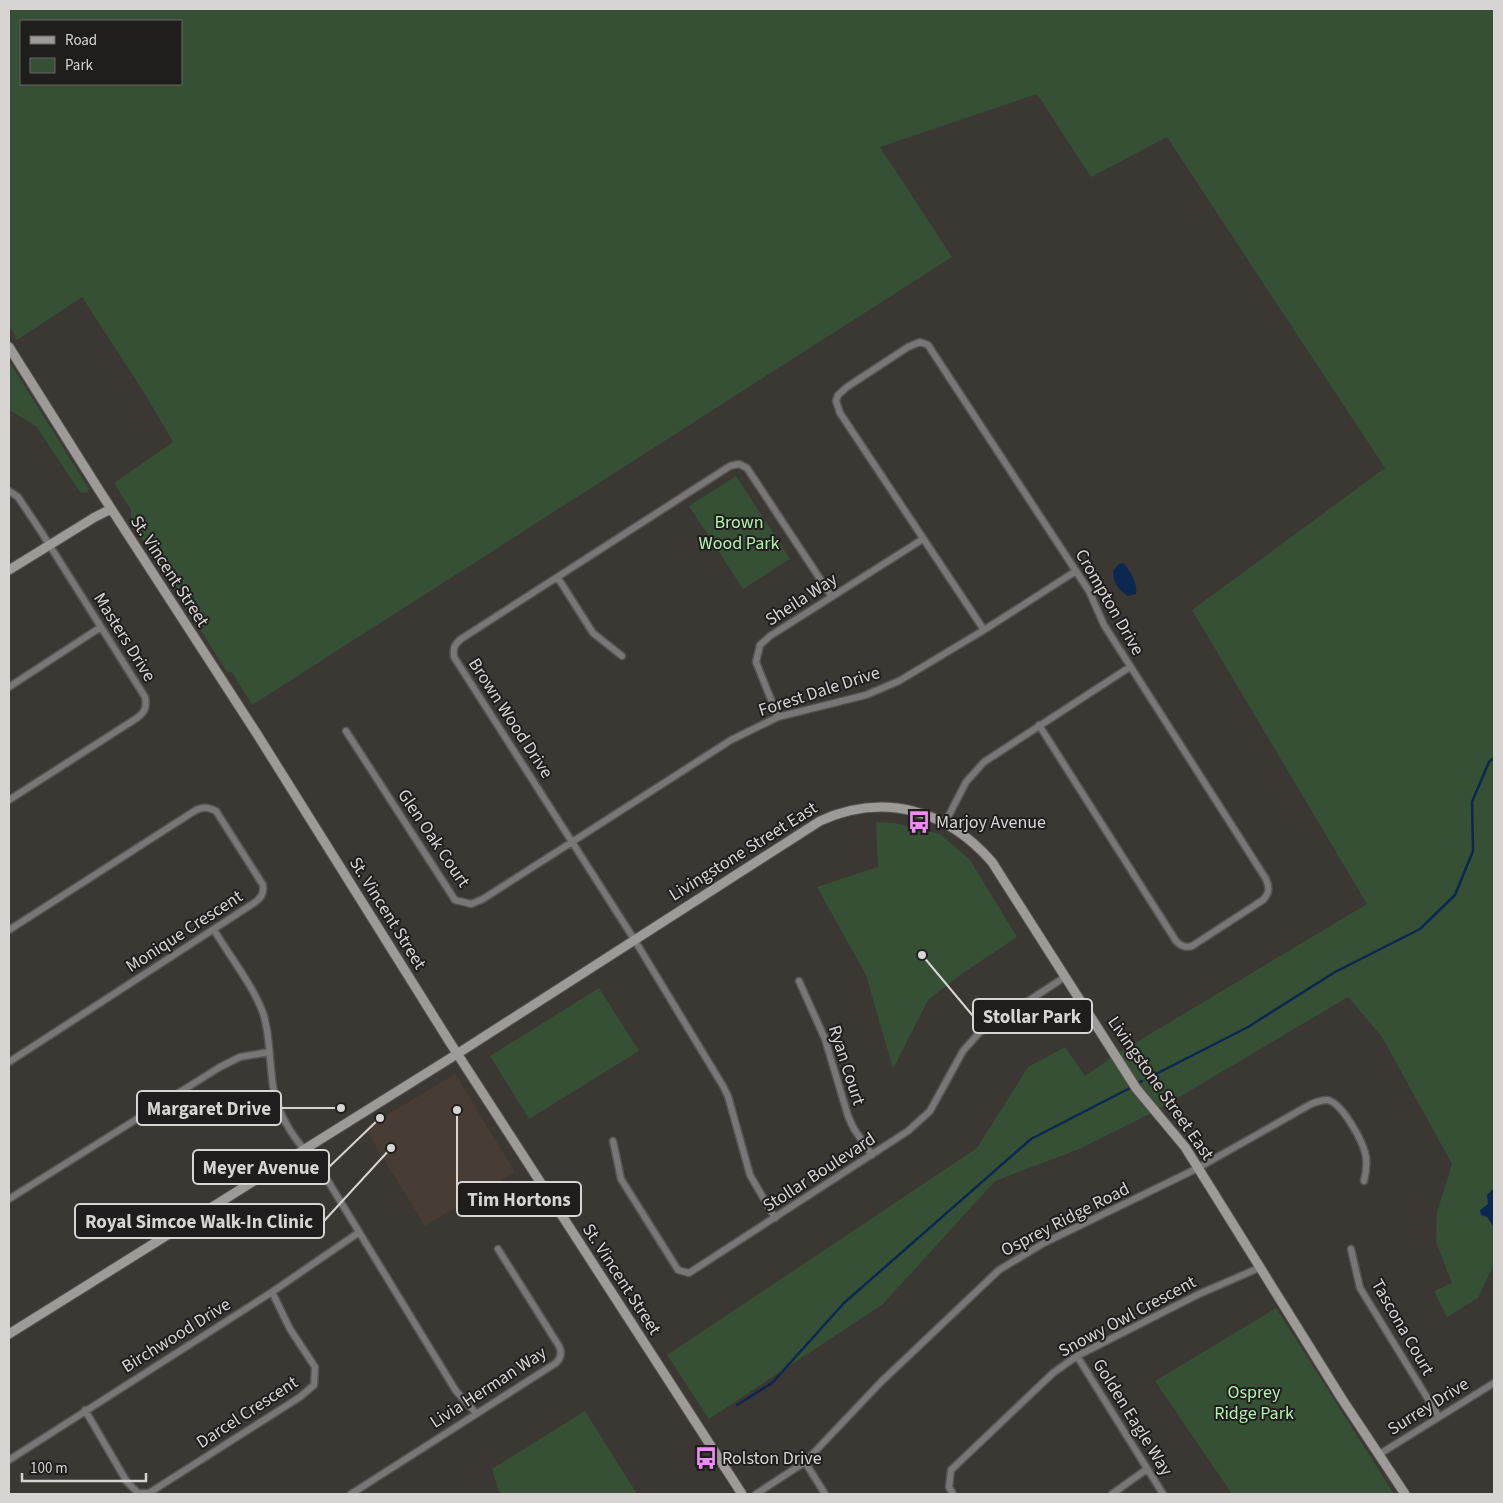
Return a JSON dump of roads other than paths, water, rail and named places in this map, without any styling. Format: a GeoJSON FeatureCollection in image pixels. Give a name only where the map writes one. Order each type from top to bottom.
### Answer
{"type":"FeatureCollection","features":[{"type":"Feature","properties":{"kind":"street","name":"Crompton Drive"},"geometry":{"type":"LineString","coordinates":[[984,630],[840,413],[836,401],[838,395],[847,387],[920,342],[928,346],[1089,591],[1104,625],[1269,886],[1269,893],[1263,900],[1206,937],[1187,948],[1181,946],[1176,942],[1039,725]]}},
{"type":"Feature","properties":{"kind":"street","name":"St. Vincent Street"},"geometry":{"type":"LineString","coordinates":[[9,347],[111,510],[257,734],[457,1054],[742,1494]]}},
{"type":"Feature","properties":{"kind":"street","name":"Brown Wood Drive"},"geometry":{"type":"LineString","coordinates":[[775,1218],[750,1175],[724,1086],[634,939],[454,657],[453,650],[455,644],[461,639],[730,466],[739,464],[747,468],[832,597]]}},
{"type":"Feature","properties":{"kind":"street","name":"Masters Drive"},"geometry":{"type":"LineString","coordinates":[[9,491],[18,497],[145,697],[145,709],[138,718],[9,800]]}},
{"type":"Feature","properties":{"kind":"street"},"geometry":{"type":"LineString","coordinates":[[9,570],[95,517],[111,510]]}},
{"type":"Feature","properties":{"kind":"street","name":"Sheila Way"},"geometry":{"type":"LineString","coordinates":[[778,717],[756,662],[760,645],[770,636],[923,539]]}},
{"type":"Feature","properties":{"kind":"street","name":"Forest Dale Drive"},"geometry":{"type":"LineString","coordinates":[[572,842],[732,740],[778,717],[866,695],[914,673],[1076,571]]}},
{"type":"Feature","properties":{"kind":"street"},"geometry":{"type":"LineString","coordinates":[[558,578],[592,633],[622,656]]}},
{"type":"Feature","properties":{"kind":"street"},"geometry":{"type":"LineString","coordinates":[[9,687],[101,627]]}},
{"type":"Feature","properties":{"kind":"street"},"geometry":{"type":"LineString","coordinates":[[945,823],[973,772],[991,757],[1130,667]]}},
{"type":"Feature","properties":{"kind":"street","name":"Glen Oak Court"},"geometry":{"type":"LineString","coordinates":[[346,731],[455,900],[471,904],[483,899],[572,842]]}},
{"type":"Feature","properties":{"kind":"street","name":"Monique Crescent"},"geometry":{"type":"LineString","coordinates":[[9,930],[203,807],[216,811],[260,879],[264,891],[254,903],[214,930],[9,1062]]}},
{"type":"Feature","properties":{"kind":"street","name":"Livingstone Street East"},"geometry":{"type":"LineString","coordinates":[[9,1334],[457,1054],[820,821],[834,814],[858,808],[885,807],[911,810],[945,823],[965,836],[992,862],[1136,1088],[1178,1138],[1198,1168],[1259,1268],[1378,1455],[1405,1494]]}},
{"type":"Feature","properties":{"kind":"street"},"geometry":{"type":"LineString","coordinates":[[214,930],[260,1006],[266,1028],[273,1089],[278,1105],[304,1150],[317,1163],[456,1391],[476,1413]]}},
{"type":"Feature","properties":{"kind":"street","name":"Stollar Boulevard"},"geometry":{"type":"LineString","coordinates":[[613,1140],[621,1179],[678,1270],[683,1273],[694,1270],[908,1131],[930,1111],[964,1052],[979,1032],[1065,976]]}},
{"type":"Feature","properties":{"kind":"street","name":"Ryan Court"},"geometry":{"type":"LineString","coordinates":[[799,981],[825,1039],[848,1116],[854,1129],[872,1155]]}},
{"type":"Feature","properties":{"kind":"street"},"geometry":{"type":"LineString","coordinates":[[9,1199],[230,1062],[269,1052]]}},
{"type":"Feature","properties":{"kind":"street","name":"Osprey Ridge Road"},"geometry":{"type":"LineString","coordinates":[[756,1494],[805,1462],[881,1382],[999,1270],[1033,1248],[1198,1168],[1312,1104],[1327,1100],[1334,1103],[1340,1109],[1360,1140],[1366,1157],[1364,1181]]}},
{"type":"Feature","properties":{"kind":"street","name":"Birchwood Drive"},"geometry":{"type":"LineString","coordinates":[[9,1460],[272,1292],[358,1233]]}},
{"type":"Feature","properties":{"kind":"street","name":"Livia Herman Way"},"geometry":{"type":"LineString","coordinates":[[352,1494],[556,1363],[561,1354],[560,1347],[498,1249]]}},
{"type":"Feature","properties":{"kind":"street","name":"Tascona Court"},"geometry":{"type":"LineString","coordinates":[[1351,1249],[1360,1288],[1439,1417]]}},
{"type":"Feature","properties":{"kind":"street","name":"Snowy Owl Crescent"},"geometry":{"type":"LineString","coordinates":[[954,1494],[949,1487],[951,1470],[1053,1372],[1077,1356],[1200,1294],[1259,1268]]}},
{"type":"Feature","properties":{"kind":"street","name":"Darcel Crescent"},"geometry":{"type":"LineString","coordinates":[[85,1410],[127,1482],[138,1493],[149,1493],[300,1397],[314,1385],[315,1368],[290,1329],[272,1292]]}},
{"type":"Feature","properties":{"kind":"street","name":"Golden Eagle Way"},"geometry":{"type":"LineString","coordinates":[[1077,1356],[1163,1494]]}},
{"type":"Feature","properties":{"kind":"street","name":"Surrey Drive"},"geometry":{"type":"LineString","coordinates":[[1378,1455],[1494,1383]]}},
{"type":"Feature","properties":{"kind":"street"},"geometry":{"type":"LineString","coordinates":[[805,1462],[825,1494]]}},
{"type":"Feature","properties":{"kind":"street"},"geometry":{"type":"LineString","coordinates":[[1112,1494],[1147,1469]]}},
{"type":"Feature","properties":{"kind":"water"},"geometry":{"type":"Polygon","coordinates":[[[1123,563],[1133,577],[1136,594],[1128,596],[1115,582],[1113,571],[1119,564],[1123,563]]]}},
{"type":"Feature","properties":{"kind":"water"},"geometry":{"type":"Polygon","coordinates":[[[1494,1188],[1493,1226],[1487,1217],[1481,1215],[1480,1210],[1488,1204],[1487,1195],[1494,1188]]]}},
{"type":"Feature","properties":{"kind":"waterway"},"geometry":{"type":"LineString","coordinates":[[1150,1077],[1248,1027],[1335,972],[1420,929],[1455,895],[1473,851],[1472,802],[1489,762],[1494,758]]}},
{"type":"Feature","properties":{"kind":"waterway"},"geometry":{"type":"LineString","coordinates":[[1136,1084],[1142,1081]]}},
{"type":"Feature","properties":{"kind":"waterway"},"geometry":{"type":"LineString","coordinates":[[737,1405],[772,1383],[844,1303],[1031,1139],[1132,1087]]}},
{"type":"Feature","properties":{"kind":"place","name":"Marjoy Avenue"},"geometry":{"type":"Point","coordinates":[919,822]}},
{"type":"Feature","properties":{"kind":"place","name":"Stollar Park"},"geometry":{"type":"Point","coordinates":[922,955]}},
{"type":"Feature","properties":{"kind":"place","name":"Margaret Drive"},"geometry":{"type":"Point","coordinates":[341,1108]}},
{"type":"Feature","properties":{"kind":"place","name":"Tim Hortons"},"geometry":{"type":"Point","coordinates":[457,1110]}},
{"type":"Feature","properties":{"kind":"place","name":"Meyer Avenue"},"geometry":{"type":"Point","coordinates":[380,1118]}},
{"type":"Feature","properties":{"kind":"place","name":"Royal Simcoe Walk-In Clinic"},"geometry":{"type":"Point","coordinates":[391,1148]}},
{"type":"Feature","properties":{"kind":"place","name":"Rolston Drive"},"geometry":{"type":"Point","coordinates":[706,1458]}},
{"type":"Feature","properties":{"kind":"park label","name":"Brown Wood Park"},"geometry":{"type":"Point","coordinates":[739,532]}},
{"type":"Feature","properties":{"kind":"park label","name":"Osprey Ridge Park"},"geometry":{"type":"Point","coordinates":[1254,1402]}}]}
